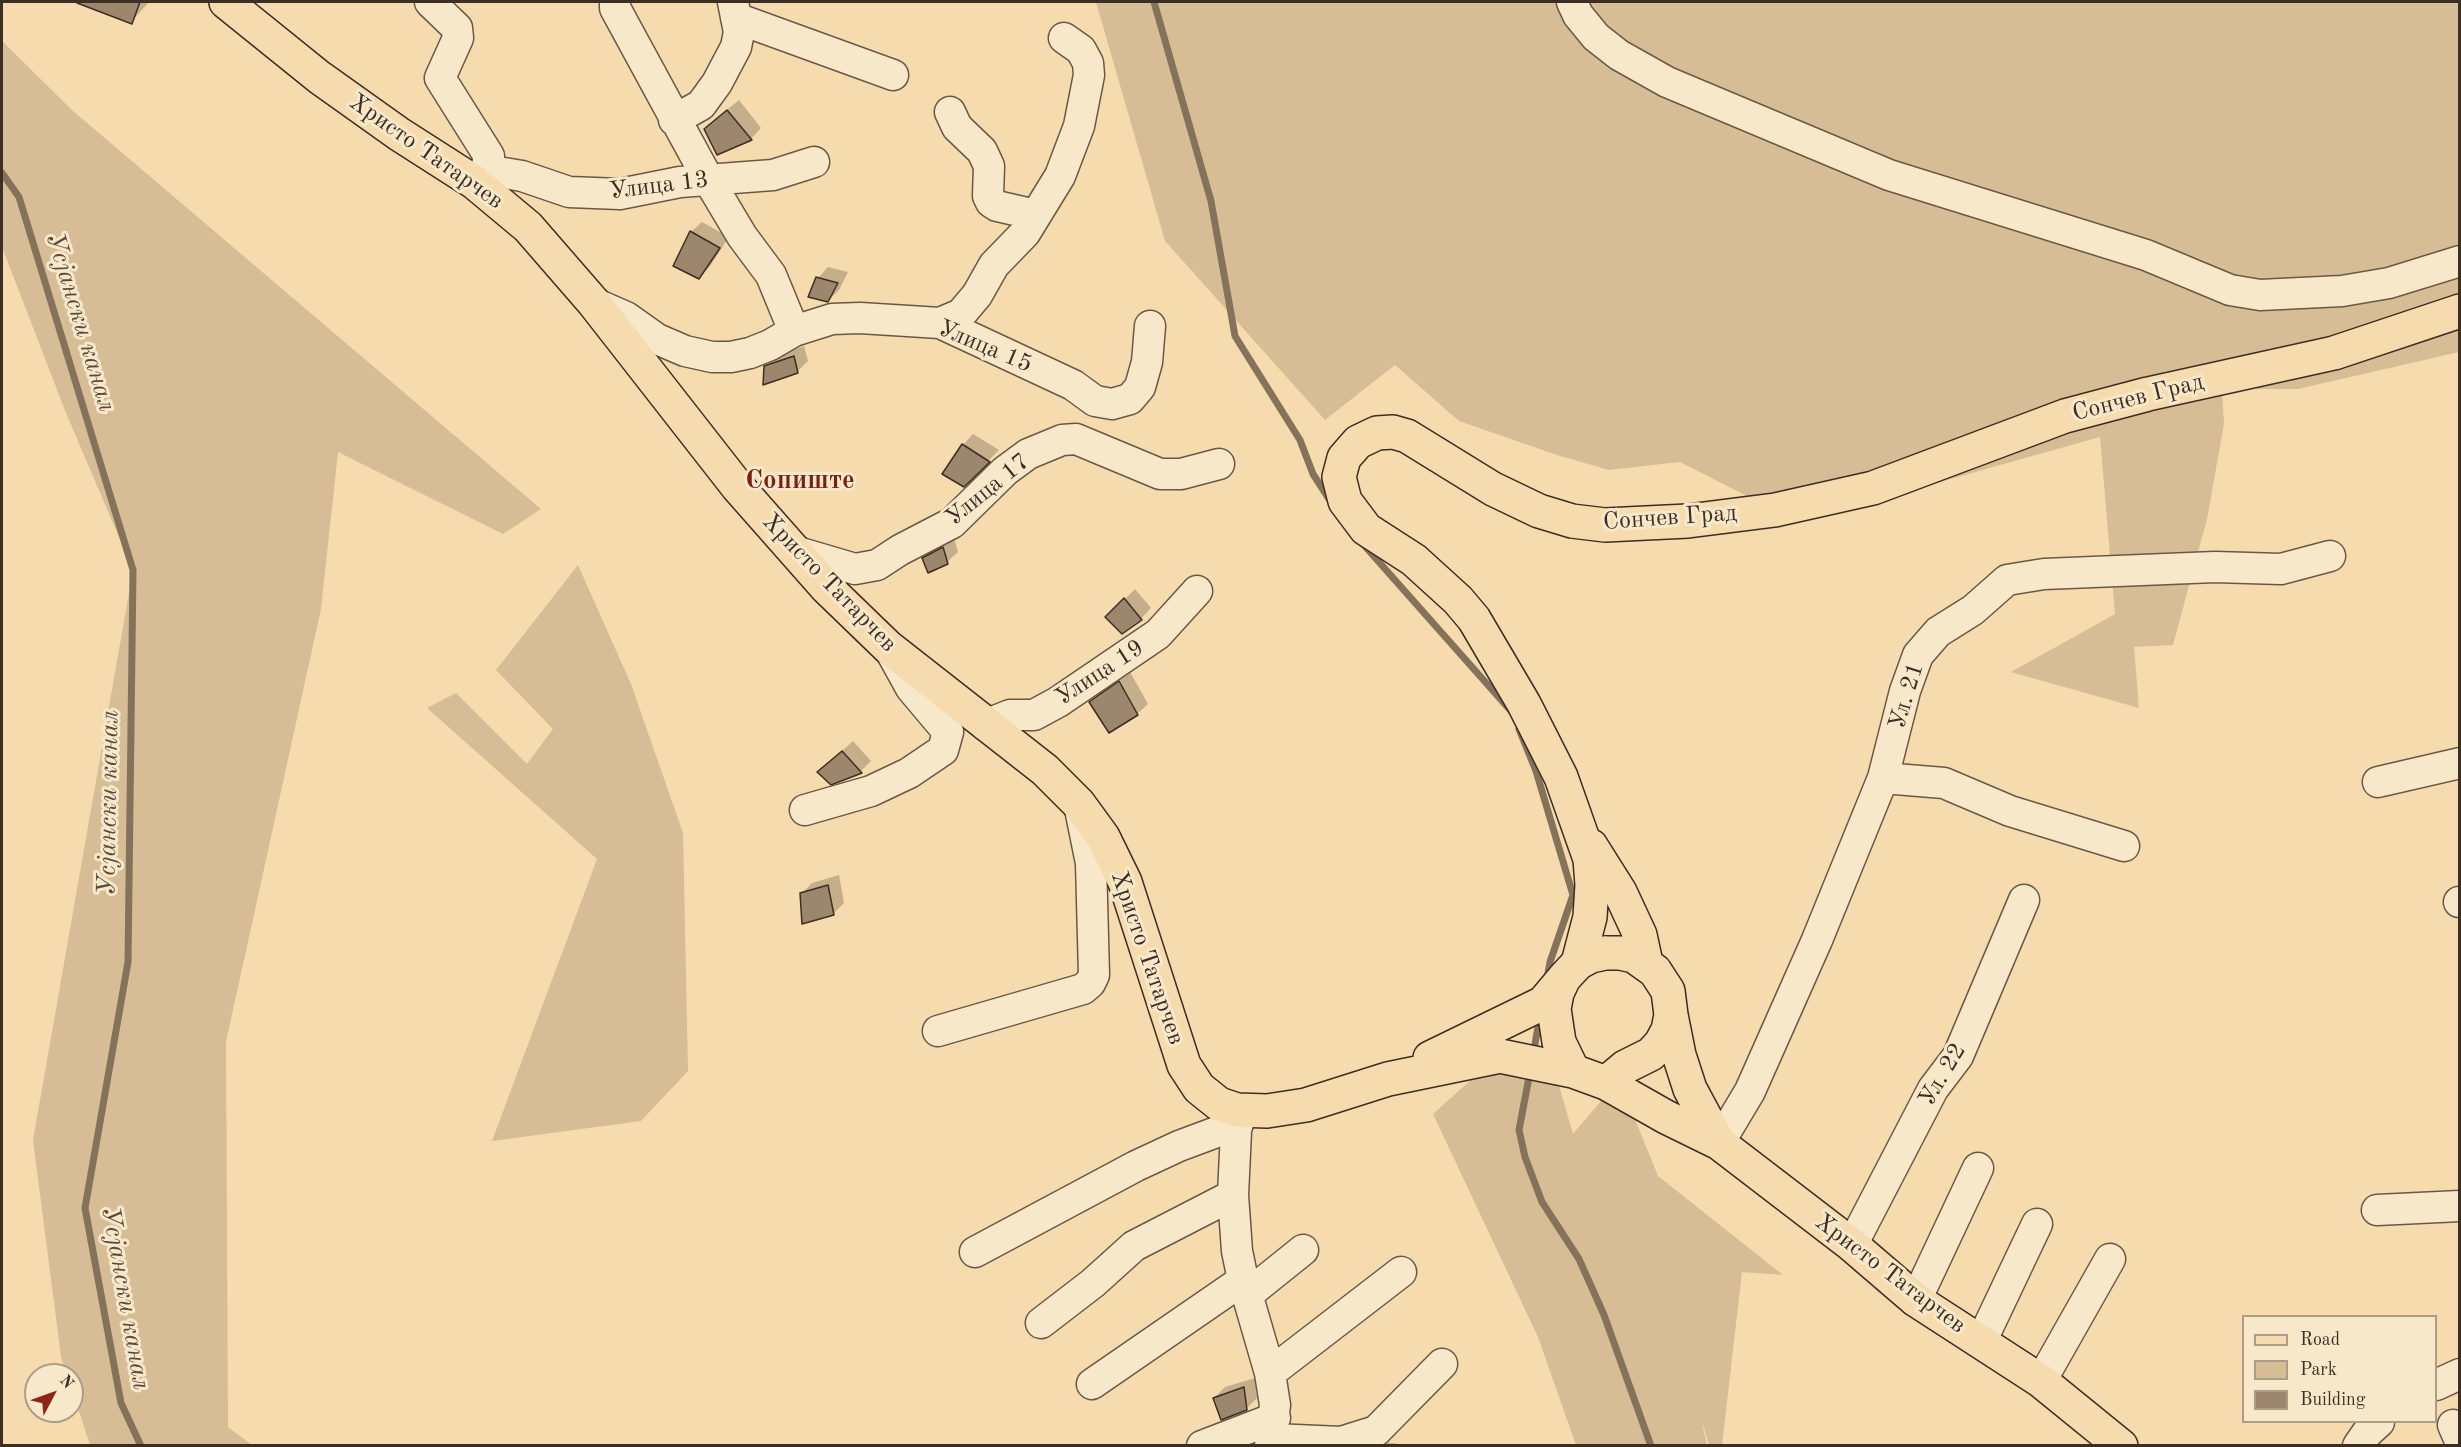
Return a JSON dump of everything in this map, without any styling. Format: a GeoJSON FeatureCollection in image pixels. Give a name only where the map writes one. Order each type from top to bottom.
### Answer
{"type":"FeatureCollection","features":[{"type":"Feature","properties":{"kind":"main road","name":"Христо Татарчев"},"geometry":{"type":"LineString","coordinates":[[225,2],[319,77],[399,134],[480,176],[594,303],[737,486],[827,588],[888,647],[1045,770],[1079,804],[1103,837],[1125,882],[1184,1065],[1199,1088],[1219,1104],[1238,1117],[1306,1105],[1388,1079],[1500,1056],[1573,1071]]}},
{"type":"Feature","properties":{"kind":"main road","name":"Сончев Град"},"geometry":{"type":"LineString","coordinates":[[1571,971],[1590,917],[1592,885],[1590,859],[1561,777],[1524,704],[1474,620],[1458,600],[1414,560],[1366,530],[1345,501],[1339,477],[1344,458],[1358,442],[1377,433],[1392,432],[1407,436],[1493,489],[1539,511],[1572,521],[1605,525],[1688,521],[1775,510],[1873,488],[2065,416],[2148,394],[2334,353],[2460,311]]}},
{"type":"Feature","properties":{"kind":"main road"},"geometry":{"type":"LineString","coordinates":[[1581,833],[1620,892],[1640,934],[1646,963]]}},
{"type":"Feature","properties":{"kind":"main road"},"geometry":{"type":"LineString","coordinates":[[1605,953],[1627,954],[1646,963],[1663,981],[1669,997],[1671,1015],[1668,1030],[1652,1054],[1625,1067],[1605,1083],[1573,1071],[1559,1042],[1554,1009],[1557,993],[1571,971],[1591,956],[1605,953]]}},
{"type":"Feature","properties":{"kind":"main road","name":"Христо Татарчев"},"geometry":{"type":"LineString","coordinates":[[1388,1079],[1543,1003],[1571,971]]}},
{"type":"Feature","properties":{"kind":"main road","name":"Христо Татарчев"},"geometry":{"type":"LineString","coordinates":[[1671,1015],[1679,1055],[1690,1089],[1719,1143]]}},
{"type":"Feature","properties":{"kind":"main road","name":"Христо Татарчев"},"geometry":{"type":"LineString","coordinates":[[1605,1083],[1666,1118],[1719,1143],[1852,1245],[1916,1300],[2041,1381],[2121,1446]]}},
{"type":"Feature","properties":{"kind":"street"},"geometry":{"type":"LineString","coordinates":[[430,2],[457,28],[458,38],[440,78],[489,156],[480,176]]}},
{"type":"Feature","properties":{"kind":"street"},"geometry":{"type":"LineString","coordinates":[[615,2],[615,8],[708,179],[742,236],[771,275],[794,331]]}},
{"type":"Feature","properties":{"kind":"street"},"geometry":{"type":"LineString","coordinates":[[1572,2],[1578,15],[1596,37],[1619,55],[1668,82],[1889,175],[2146,255],[2230,290],[2260,295],[2342,291],[2389,283],[2460,261]]}},
{"type":"Feature","properties":{"kind":"street"},"geometry":{"type":"LineString","coordinates":[[675,120],[701,105],[717,83],[736,47],[739,32],[735,10]]}},
{"type":"Feature","properties":{"kind":"street"},"geometry":{"type":"LineString","coordinates":[[735,10],[893,75]]}},
{"type":"Feature","properties":{"kind":"street"},"geometry":{"type":"LineString","coordinates":[[940,324],[961,314],[977,295],[994,266],[1025,233],[1060,176],[1079,126],[1088,88],[1088,63],[1081,50],[1064,38]]}},
{"type":"Feature","properties":{"kind":"street"},"geometry":{"type":"LineString","coordinates":[[950,112],[957,127],[982,151],[988,166],[988,196],[992,202],[997,206],[1036,215]]}},
{"type":"Feature","properties":{"kind":"street","name":"Улица 13"},"geometry":{"type":"LineString","coordinates":[[480,176],[522,176],[568,192],[620,194],[681,182],[773,175],[814,162]]}},
{"type":"Feature","properties":{"kind":"street","name":"Улица 15"},"geometry":{"type":"LineString","coordinates":[[594,303],[626,317],[657,339],[685,351],[712,357],[731,357],[750,353],[794,331],[832,319],[860,318],[940,324],[1073,385],[1095,401],[1112,404],[1131,399],[1140,387],[1148,362],[1150,326]]}},
{"type":"Feature","properties":{"kind":"street","name":"Улица 17"},"geometry":{"type":"LineString","coordinates":[[794,551],[855,569],[877,565],[952,523],[1005,471],[1028,454],[1062,440],[1077,439],[1160,474],[1180,474],[1219,464]]}},
{"type":"Feature","properties":{"kind":"street","name":"Ул. 21"},"geometry":{"type":"LineString","coordinates":[[1719,1143],[1754,1080],[1817,940],[1883,778],[1905,691],[1918,655],[1938,632],[1974,610],[2007,580],[2044,574],[2215,567],[2281,569],[2330,556]]}},
{"type":"Feature","properties":{"kind":"street","name":"Улица 19"},"geometry":{"type":"LineString","coordinates":[[985,724],[1010,715],[1034,715],[1058,702],[1158,634],[1197,591]]}},
{"type":"Feature","properties":{"kind":"street"},"geometry":{"type":"LineString","coordinates":[[805,810],[871,791],[909,772],[943,750],[948,732],[911,687],[888,647]]}},
{"type":"Feature","properties":{"kind":"street"},"geometry":{"type":"LineString","coordinates":[[2378,782],[2460,763]]}},
{"type":"Feature","properties":{"kind":"street"},"geometry":{"type":"LineString","coordinates":[[1883,778],[1944,783],[2010,811],[2124,846]]}},
{"type":"Feature","properties":{"kind":"street"},"geometry":{"type":"LineString","coordinates":[[938,1031],[1083,989],[1090,983],[1094,975],[1092,874],[1079,804]]}},
{"type":"Feature","properties":{"kind":"street","name":"Ул. 22"},"geometry":{"type":"LineString","coordinates":[[1852,1245],[1933,1089],[1958,1056],[2024,900]]}},
{"type":"Feature","properties":{"kind":"street"},"geometry":{"type":"LineString","coordinates":[[975,1252],[1136,1166],[1238,1117],[1233,1195],[1237,1251],[1245,1288],[1270,1373],[1272,1434]]}},
{"type":"Feature","properties":{"kind":"street"},"geometry":{"type":"LineString","coordinates":[[1916,1300],[1978,1168]]}},
{"type":"Feature","properties":{"kind":"street"},"geometry":{"type":"LineString","coordinates":[[1041,1323],[1093,1283],[1134,1246],[1233,1195]]}},
{"type":"Feature","properties":{"kind":"street"},"geometry":{"type":"LineString","coordinates":[[2377,1210],[2460,1206]]}},
{"type":"Feature","properties":{"kind":"street"},"geometry":{"type":"LineString","coordinates":[[1981,1342],[2037,1224]]}},
{"type":"Feature","properties":{"kind":"street"},"geometry":{"type":"LineString","coordinates":[[1092,1384],[1303,1250]]}},
{"type":"Feature","properties":{"kind":"street"},"geometry":{"type":"LineString","coordinates":[[2041,1381],[2110,1258]]}},
{"type":"Feature","properties":{"kind":"street"},"geometry":{"type":"LineString","coordinates":[[1270,1373],[1401,1272]]}},
{"type":"Feature","properties":{"kind":"street"},"geometry":{"type":"LineString","coordinates":[[1202,1446],[1272,1434],[1341,1442],[1376,1431],[1442,1364]]}},
{"type":"Feature","properties":{"kind":"street"},"geometry":{"type":"LineString","coordinates":[[2437,1385],[2460,1374]]}},
{"type":"Feature","properties":{"kind":"street"},"geometry":{"type":"LineString","coordinates":[[2358,1446],[2378,1423]]}},
{"type":"Feature","properties":{"kind":"green space"},"geometry":{"type":"Polygon","coordinates":[[[1096,2],[2459,2],[2459,352],[2298,389],[2222,389],[2224,424],[2207,519],[2173,645],[2134,647],[2139,708],[2011,672],[2115,614],[2100,437],[1883,498],[1769,510],[1745,495],[1680,462],[1609,470],[1557,455],[1459,421],[1395,365],[1325,420],[1165,241],[1096,2]]]}},
{"type":"Feature","properties":{"kind":"green space"},"geometry":{"type":"Polygon","coordinates":[[[2,41],[73,111],[541,509],[503,534],[338,452],[321,609],[226,1042],[228,1427],[252,1445],[90,1445],[83,1423],[84,1363],[63,1363],[61,1357],[33,1140],[133,570],[66,413],[2,247],[2,41]]]}},
{"type":"Feature","properties":{"kind":"green space"},"geometry":{"type":"Polygon","coordinates":[[[578,565],[631,684],[683,833],[688,1071],[641,1121],[492,1141],[597,859],[427,708],[456,693],[527,764],[553,729],[496,670],[578,565]]]}},
{"type":"Feature","properties":{"kind":"green space"},"geometry":{"type":"Polygon","coordinates":[[[1490,1063],[1556,1075],[1573,1134],[1619,1080],[1658,1176],[1783,1275],[1742,1272],[1722,1445],[1709,1445],[1701,1418],[1707,1445],[1576,1445],[1538,1337],[1433,1114],[1490,1063]]]}},
{"type":"Feature","properties":{"kind":"building"},"geometry":{"type":"Polygon","coordinates":[[[77,2],[140,2],[132,24],[77,2]]]}},
{"type":"Feature","properties":{"kind":"building"},"geometry":{"type":"Polygon","coordinates":[[[727,110],[752,140],[717,155],[704,129],[727,110]]]}},
{"type":"Feature","properties":{"kind":"building"},"geometry":{"type":"Polygon","coordinates":[[[690,231],[720,248],[699,279],[673,266],[690,231]]]}},
{"type":"Feature","properties":{"kind":"building"},"geometry":{"type":"Polygon","coordinates":[[[816,277],[838,283],[828,302],[808,297],[816,277]]]}},
{"type":"Feature","properties":{"kind":"building"},"geometry":{"type":"Polygon","coordinates":[[[794,356],[798,373],[763,385],[764,366],[794,356]]]}},
{"type":"Feature","properties":{"kind":"building"},"geometry":{"type":"Polygon","coordinates":[[[962,444],[990,462],[964,487],[942,474],[962,444]]]}},
{"type":"Feature","properties":{"kind":"building"},"geometry":{"type":"Polygon","coordinates":[[[943,547],[948,564],[928,573],[922,558],[943,547]]]}},
{"type":"Feature","properties":{"kind":"building"},"geometry":{"type":"Polygon","coordinates":[[[1124,598],[1142,620],[1122,634],[1105,617],[1124,598]]]}},
{"type":"Feature","properties":{"kind":"building"},"geometry":{"type":"Polygon","coordinates":[[[1119,681],[1138,715],[1109,733],[1089,702],[1119,681]]]}},
{"type":"Feature","properties":{"kind":"building"},"geometry":{"type":"Polygon","coordinates":[[[842,751],[862,773],[831,785],[817,772],[842,751]]]}},
{"type":"Feature","properties":{"kind":"building"},"geometry":{"type":"Polygon","coordinates":[[[828,885],[834,915],[802,924],[800,893],[828,885]]]}},
{"type":"Feature","properties":{"kind":"building"},"geometry":{"type":"Polygon","coordinates":[[[1244,1387],[1247,1410],[1221,1420],[1213,1398],[1244,1387]]]}},
{"type":"Feature","properties":{"kind":"waterway"},"geometry":{"type":"LineString","coordinates":[[1154,2],[1211,201],[1235,336],[1300,440],[1313,474],[1331,502]]}},
{"type":"Feature","properties":{"kind":"waterway","name":"Усјански канал"},"geometry":{"type":"LineString","coordinates":[[2,173],[19,197],[133,570],[128,962],[85,1208],[121,1403],[141,1446]]}},
{"type":"Feature","properties":{"kind":"waterway"},"geometry":{"type":"LineString","coordinates":[[1363,544],[1511,711]]}},
{"type":"Feature","properties":{"kind":"waterway"},"geometry":{"type":"LineString","coordinates":[[1519,729],[1536,771],[1573,895],[1550,962],[1547,979]]}},
{"type":"Feature","properties":{"kind":"waterway"},"geometry":{"type":"LineString","coordinates":[[1533,1055],[1540,1016]]}},
{"type":"Feature","properties":{"kind":"waterway"},"geometry":{"type":"LineString","coordinates":[[1530,1072],[1519,1130],[1525,1157],[1542,1202],[1579,1259],[1604,1315],[1651,1446]]}},
{"type":"Feature","properties":{"kind":"district","name":"Сопиште"},"geometry":{"type":"Point","coordinates":[800,481]}}]}
